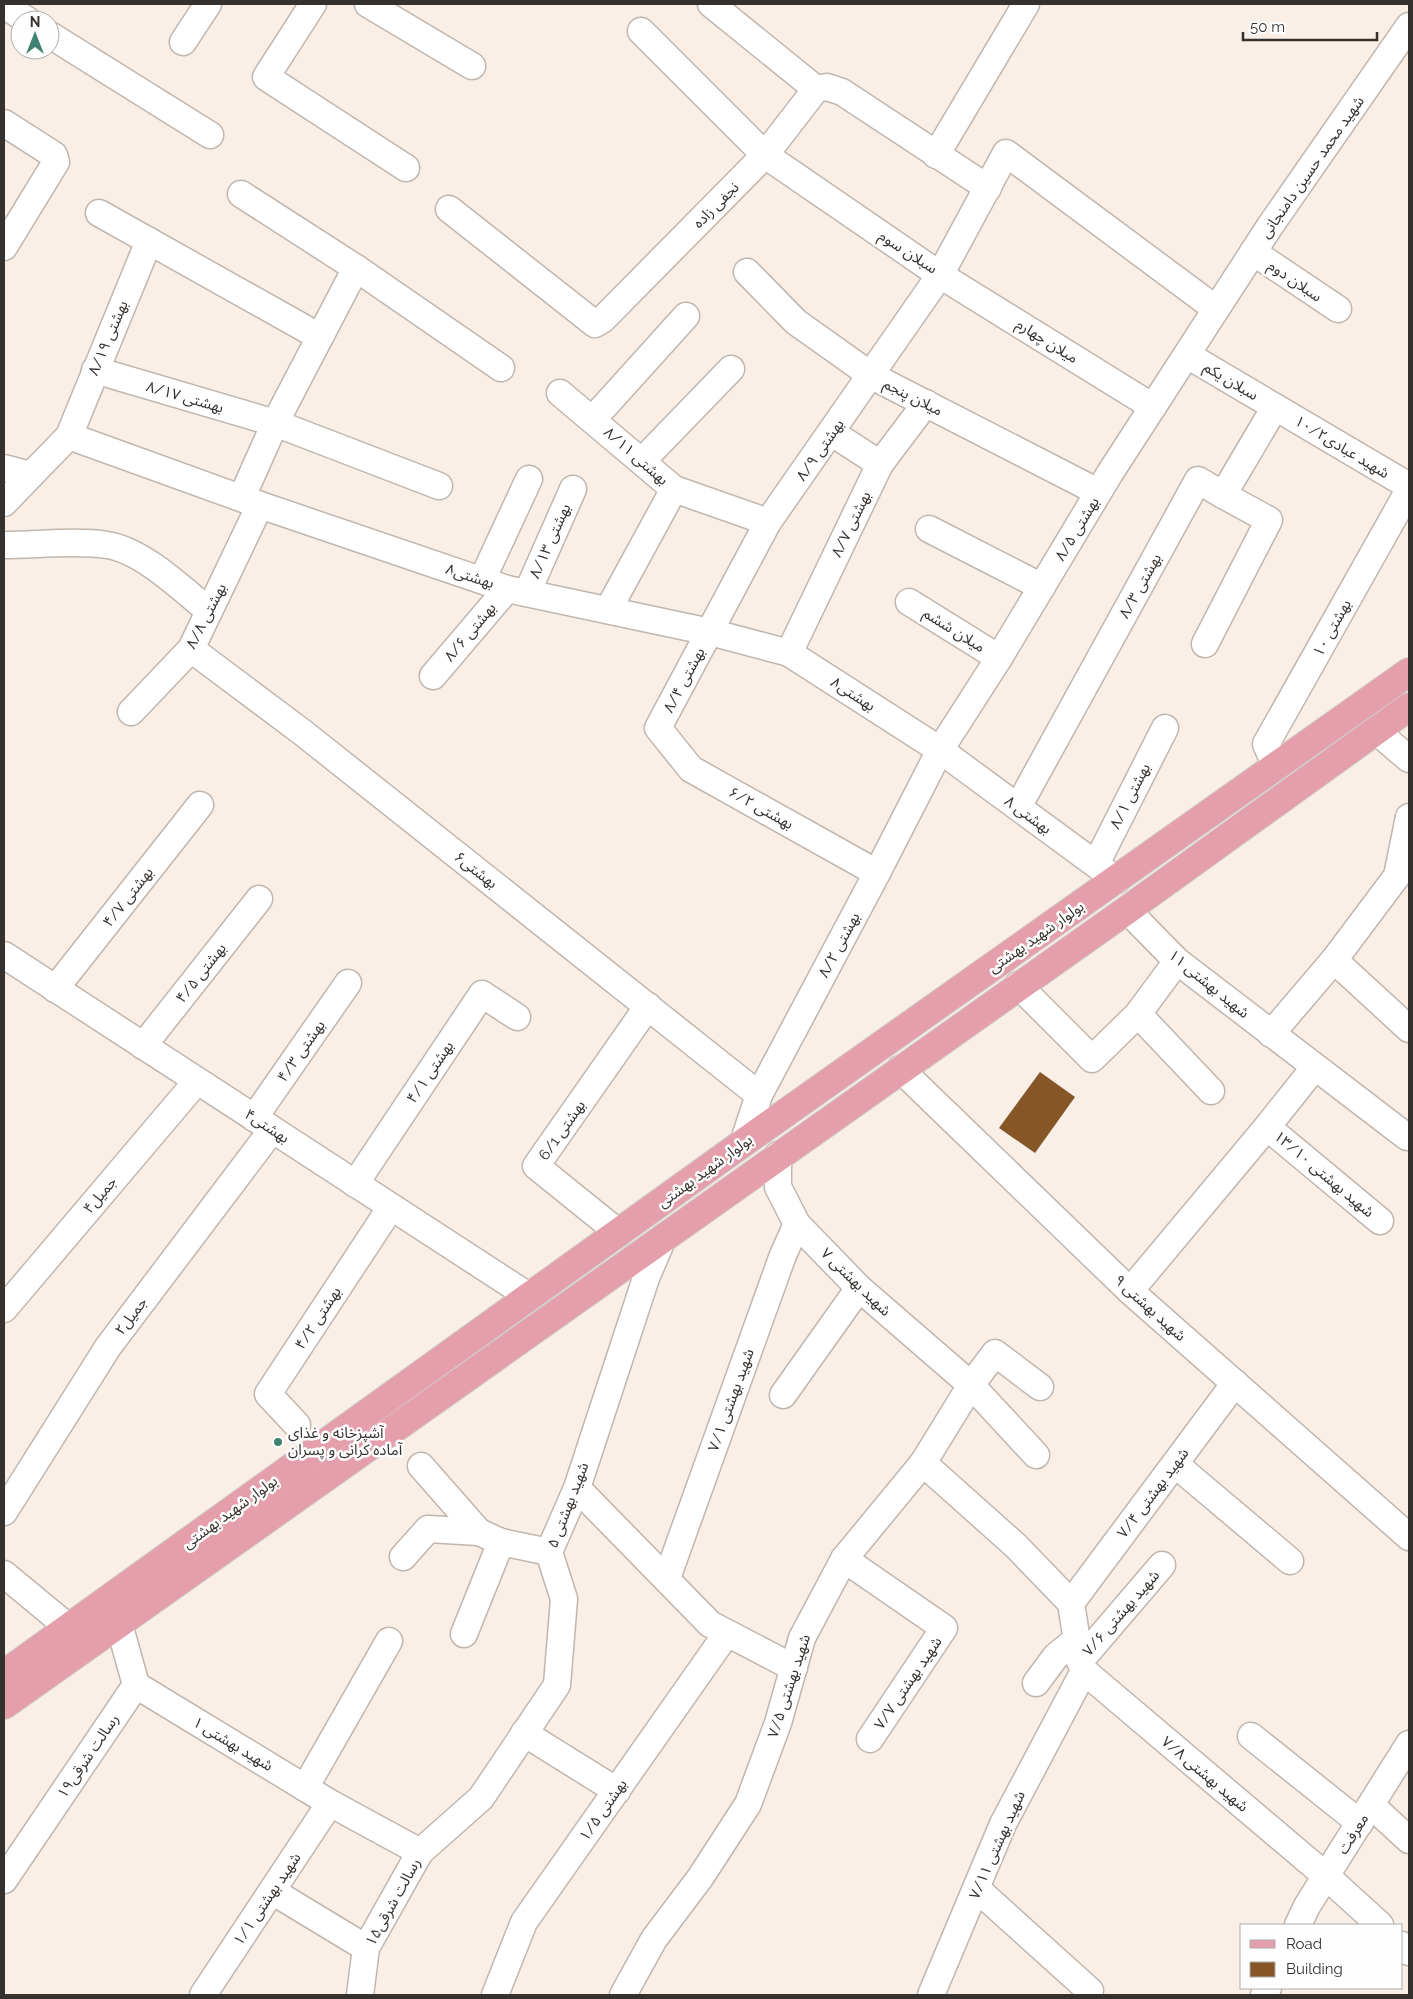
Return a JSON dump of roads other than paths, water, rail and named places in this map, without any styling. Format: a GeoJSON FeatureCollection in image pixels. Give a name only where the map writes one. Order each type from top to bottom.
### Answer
{"type":"FeatureCollection","features":[{"type":"Feature","properties":{"kind":"main road","name":"بولوار شهید بهشتی"},"geometry":{"type":"LineString","coordinates":[[4,1674],[744,1143],[1107,872],[1276,767],[1409,672]]}},
{"type":"Feature","properties":{"kind":"main road","name":"بولوار شهید بهشتی"},"geometry":{"type":"LineString","coordinates":[[4,1705],[1018,985],[1128,910],[1409,708]]}},
{"type":"Feature","properties":{"kind":"main road"},"geometry":{"type":"LineString","coordinates":[[191,1540],[205,1562]]}},
{"type":"Feature","properties":{"kind":"street"},"geometry":{"type":"LineString","coordinates":[[183,42],[208,4]]}},
{"type":"Feature","properties":{"kind":"street"},"geometry":{"type":"LineString","coordinates":[[313,4],[266,77],[406,168]]}},
{"type":"Feature","properties":{"kind":"street"},"geometry":{"type":"LineString","coordinates":[[368,4],[472,66]]}},
{"type":"Feature","properties":{"kind":"street"},"geometry":{"type":"LineString","coordinates":[[711,4],[816,89],[827,87],[842,92],[988,188]]}},
{"type":"Feature","properties":{"kind":"street"},"geometry":{"type":"LineString","coordinates":[[936,155],[1026,4]]}},
{"type":"Feature","properties":{"kind":"street","name":"شهید محمد حسین دامنجانی"},"geometry":{"type":"LineString","coordinates":[[1216,309],[1253,252],[1409,26]]}},
{"type":"Feature","properties":{"kind":"street","name":"سبلان سوم"},"geometry":{"type":"LineString","coordinates":[[641,31],[765,155],[940,276],[1006,153],[1216,309]]}},
{"type":"Feature","properties":{"kind":"street"},"geometry":{"type":"LineString","coordinates":[[60,40],[210,135]]}},
{"type":"Feature","properties":{"kind":"street","name":"نجفی زاده"},"geometry":{"type":"LineString","coordinates":[[449,209],[595,324],[602,320],[765,155],[816,89]]}},
{"type":"Feature","properties":{"kind":"street"},"geometry":{"type":"LineString","coordinates":[[4,123],[54,155],[56,162],[4,247]]}},
{"type":"Feature","properties":{"kind":"street"},"geometry":{"type":"LineString","coordinates":[[241,194],[356,268],[501,368]]}},
{"type":"Feature","properties":{"kind":"street"},"geometry":{"type":"LineString","coordinates":[[98,213],[320,337]]}},
{"type":"Feature","properties":{"kind":"street","name":"بهشتی ۸/۱۹"},"geometry":{"type":"LineString","coordinates":[[69,436],[149,241]]}},
{"type":"Feature","properties":{"kind":"street","name":"سبلان دوم"},"geometry":{"type":"LineString","coordinates":[[1253,252],[1338,309]]}},
{"type":"Feature","properties":{"kind":"street"},"geometry":{"type":"LineString","coordinates":[[251,501],[276,423],[356,268]]}},
{"type":"Feature","properties":{"kind":"street","name":"میلان پنجم"},"geometry":{"type":"LineString","coordinates":[[747,272],[796,322],[872,376],[1098,492]]}},
{"type":"Feature","properties":{"kind":"street","name":"بهشتی ۸/۹"},"geometry":{"type":"LineString","coordinates":[[710,632],[768,522],[872,376],[940,276]]}},
{"type":"Feature","properties":{"kind":"street","name":"میلان چهارم"},"geometry":{"type":"LineString","coordinates":[[940,276],[1153,407]]}},
{"type":"Feature","properties":{"kind":"street","name":"بهشتی ۸/۵"},"geometry":{"type":"LineString","coordinates":[[940,750],[999,658],[1098,492],[1216,309]]}},
{"type":"Feature","properties":{"kind":"street"},"geometry":{"type":"LineString","coordinates":[[593,419],[686,316]]}},
{"type":"Feature","properties":{"kind":"street","name":"سبلان یکم"},"geometry":{"type":"LineString","coordinates":[[1187,355],[1275,407]]}},
{"type":"Feature","properties":{"kind":"street"},"geometry":{"type":"LineString","coordinates":[[642,461],[731,369]]}},
{"type":"Feature","properties":{"kind":"street","name":"بهشتی ۸/۱۷"},"geometry":{"type":"LineString","coordinates":[[95,370],[276,423],[439,486]]}},
{"type":"Feature","properties":{"kind":"street","name":"بهشتی ۸/۱۱"},"geometry":{"type":"LineString","coordinates":[[560,393],[674,489],[608,610]]}},
{"type":"Feature","properties":{"kind":"street","name":"بهشتی ۸/۷"},"geometry":{"type":"LineString","coordinates":[[789,653],[880,464],[926,404]]}},
{"type":"Feature","properties":{"kind":"street"},"geometry":{"type":"LineString","coordinates":[[1206,644],[1269,520],[1223,495],[1275,407]]}},
{"type":"Feature","properties":{"kind":"street","name":"شهید عبادی۱۰/۲"},"geometry":{"type":"LineString","coordinates":[[1275,407],[1409,488]]}},
{"type":"Feature","properties":{"kind":"street"},"geometry":{"type":"LineString","coordinates":[[832,433],[880,464]]}},
{"type":"Feature","properties":{"kind":"street"},"geometry":{"type":"LineString","coordinates":[[4,503],[69,436]]}},
{"type":"Feature","properties":{"kind":"street","name":"بهشتی۸"},"geometry":{"type":"LineString","coordinates":[[69,436],[251,501],[517,591],[710,632],[789,653],[940,750]]}},
{"type":"Feature","properties":{"kind":"street"},"geometry":{"type":"LineString","coordinates":[[4,468],[31,475]]}},
{"type":"Feature","properties":{"kind":"street"},"geometry":{"type":"LineString","coordinates":[[482,580],[530,479]]}},
{"type":"Feature","properties":{"kind":"street","name":"بهشتی ۸/۳"},"geometry":{"type":"LineString","coordinates":[[1018,807],[1198,480],[1223,495]]}},
{"type":"Feature","properties":{"kind":"street","name":"بهشتی ۱۰"},"geometry":{"type":"LineString","coordinates":[[1276,767],[1266,744],[1409,488]]}},
{"type":"Feature","properties":{"kind":"street","name":"بهشتی ۸/۱۳"},"geometry":{"type":"LineString","coordinates":[[517,591],[572,489]]}},
{"type":"Feature","properties":{"kind":"street"},"geometry":{"type":"LineString","coordinates":[[674,489],[768,522]]}},
{"type":"Feature","properties":{"kind":"street","name":"بهشتی ۸/۸"},"geometry":{"type":"LineString","coordinates":[[130,712],[191,649],[209,610],[251,501]]}},
{"type":"Feature","properties":{"kind":"street"},"geometry":{"type":"LineString","coordinates":[[929,528],[1042,587]]}},
{"type":"Feature","properties":{"kind":"street"},"geometry":{"type":"LineString","coordinates":[[4,545],[108,545],[121,549],[156,569],[209,610]]}},
{"type":"Feature","properties":{"kind":"street","name":"بهشتی ۸/۶"},"geometry":{"type":"LineString","coordinates":[[433,676],[517,591]]}},
{"type":"Feature","properties":{"kind":"street","name":"میلان ششم"},"geometry":{"type":"LineString","coordinates":[[909,602],[999,658]]}},
{"type":"Feature","properties":{"kind":"street","name":"بهشتی ۸/۴"},"geometry":{"type":"LineString","coordinates":[[658,728],[710,632]]}},
{"type":"Feature","properties":{"kind":"street","name":"بهشتی۶"},"geometry":{"type":"LineString","coordinates":[[191,649],[302,732],[759,1094]]}},
{"type":"Feature","properties":{"kind":"street","name":"بهشتی ۶/۲"},"geometry":{"type":"LineString","coordinates":[[658,728],[691,769],[877,873]]}},
{"type":"Feature","properties":{"kind":"street","name":"بهشتی ۸/۱"},"geometry":{"type":"LineString","coordinates":[[1107,872],[1164,728]]}},
{"type":"Feature","properties":{"kind":"street"},"geometry":{"type":"LineString","coordinates":[[1376,731],[1409,759]]}},
{"type":"Feature","properties":{"kind":"street","name":"۸ بهشتی"},"geometry":{"type":"LineString","coordinates":[[940,750],[1107,872]]}},
{"type":"Feature","properties":{"kind":"street","name":"بهشتی ۸/۲"},"geometry":{"type":"LineString","coordinates":[[744,1143],[759,1094],[877,873],[940,750]]}},
{"type":"Feature","properties":{"kind":"street","name":"بهشتی ۴/۷"},"geometry":{"type":"LineString","coordinates":[[55,989],[200,804]]}},
{"type":"Feature","properties":{"kind":"street"},"geometry":{"type":"LineString","coordinates":[[1271,1034],[1403,881],[1409,817]]}},
{"type":"Feature","properties":{"kind":"street","name":"بهشتی ۴/۵"},"geometry":{"type":"LineString","coordinates":[[143,1046],[259,899]]}},
{"type":"Feature","properties":{"kind":"street","name":"شهید بهشتی ۱۱"},"geometry":{"type":"LineString","coordinates":[[1128,910],[1177,961],[1314,1068],[1407,1137]]}},
{"type":"Feature","properties":{"kind":"street","name":"بهشتی۴"},"geometry":{"type":"LineString","coordinates":[[4,955],[530,1297]]}},
{"type":"Feature","properties":{"kind":"street"},"geometry":{"type":"LineString","coordinates":[[1334,960],[1409,1029]]}},
{"type":"Feature","properties":{"kind":"street"},"geometry":{"type":"LineString","coordinates":[[1018,985],[1092,1060],[1138,1014],[1177,961]]}},
{"type":"Feature","properties":{"kind":"street","name":"بهشتی ۴/۳"},"geometry":{"type":"LineString","coordinates":[[263,1124],[348,983]]}},
{"type":"Feature","properties":{"kind":"street","name":"بهشتی ۴/۱"},"geometry":{"type":"LineString","coordinates":[[355,1184],[482,994],[517,1017]]}},
{"type":"Feature","properties":{"kind":"street","name":"بهشتی 6/1"},"geometry":{"type":"LineString","coordinates":[[620,1233],[536,1166],[648,1006]]}},
{"type":"Feature","properties":{"kind":"street"},"geometry":{"type":"LineString","coordinates":[[1138,1014],[1211,1091]]}},
{"type":"Feature","properties":{"kind":"street"},"geometry":{"type":"LineString","coordinates":[[1130,1291],[1314,1068]]}},
{"type":"Feature","properties":{"kind":"street","name":"شهید بهشتی ۹"},"geometry":{"type":"LineString","coordinates":[[900,1069],[1130,1291],[1409,1537]]}},
{"type":"Feature","properties":{"kind":"street","name":"جمیل۴"},"geometry":{"type":"LineString","coordinates":[[4,1309],[197,1081]]}},
{"type":"Feature","properties":{"kind":"street","name":"جمیل۲"},"geometry":{"type":"LineString","coordinates":[[4,1512],[108,1347],[263,1124]]}},
{"type":"Feature","properties":{"kind":"street","name":"شهید بهشتی ۱۳/۱۰"},"geometry":{"type":"LineString","coordinates":[[1267,1127],[1380,1221]]}},
{"type":"Feature","properties":{"kind":"street","name":"شهید بهشتی ۷"},"geometry":{"type":"LineString","coordinates":[[778,1155],[778,1187],[797,1224],[859,1288],[972,1385],[1036,1455]]}},
{"type":"Feature","properties":{"kind":"street","name":"بهشتی ۴/۲"},"geometry":{"type":"LineString","coordinates":[[297,1425],[268,1394],[391,1207]]}},
{"type":"Feature","properties":{"kind":"street","name":"شهید بهشتی ۷/۱"},"geometry":{"type":"LineString","coordinates":[[667,1578],[780,1264],[797,1224]]}},
{"type":"Feature","properties":{"kind":"street","name":"شهید بهشتی ۵"},"geometry":{"type":"LineString","coordinates":[[420,1852],[481,1798],[557,1685],[564,1599],[549,1552],[577,1488],[646,1278],[663,1238]]}},
{"type":"Feature","properties":{"kind":"street"},"geometry":{"type":"LineString","coordinates":[[783,1395],[859,1288]]}},
{"type":"Feature","properties":{"kind":"street","name":"شهید بهشتی ۷/۵"},"geometry":{"type":"LineString","coordinates":[[623,1995],[654,1939],[700,1878],[748,1804],[778,1722],[802,1638],[844,1560],[923,1464],[972,1385],[995,1353],[1040,1387]]}},
{"type":"Feature","properties":{"kind":"street","name":"شهید بهشتی ۷/۴"},"geometry":{"type":"LineString","coordinates":[[1071,1602],[1235,1383]]}},
{"type":"Feature","properties":{"kind":"street"},"geometry":{"type":"LineString","coordinates":[[923,1464],[1016,1546],[1071,1602],[1080,1657],[1056,1656],[1036,1683]]}},
{"type":"Feature","properties":{"kind":"street"},"geometry":{"type":"LineString","coordinates":[[1175,1464],[1290,1561]]}},
{"type":"Feature","properties":{"kind":"street"},"geometry":{"type":"LineString","coordinates":[[421,1466],[490,1537]]}},
{"type":"Feature","properties":{"kind":"street"},"geometry":{"type":"LineString","coordinates":[[577,1488],[710,1624],[794,1668]]}},
{"type":"Feature","properties":{"kind":"street"},"geometry":{"type":"LineString","coordinates":[[403,1557],[428,1528],[490,1537],[549,1552]]}},
{"type":"Feature","properties":{"kind":"street"},"geometry":{"type":"LineString","coordinates":[[464,1634],[490,1537]]}},
{"type":"Feature","properties":{"kind":"street","name":"شهید بهشتی ۷/۷"},"geometry":{"type":"LineString","coordinates":[[844,1560],[944,1628],[870,1740]]}},
{"type":"Feature","properties":{"kind":"street","name":"شهید بهشتی ۷/۶"},"geometry":{"type":"LineString","coordinates":[[1080,1657],[1162,1565]]}},
{"type":"Feature","properties":{"kind":"street"},"geometry":{"type":"LineString","coordinates":[[4,1574],[68,1627]]}},
{"type":"Feature","properties":{"kind":"street"},"geometry":{"type":"LineString","coordinates":[[119,1624],[136,1685]]}},
{"type":"Feature","properties":{"kind":"street","name":"بهشتی ۱/۵"},"geometry":{"type":"LineString","coordinates":[[495,1995],[524,1922],[727,1633]]}},
{"type":"Feature","properties":{"kind":"street"},"geometry":{"type":"LineString","coordinates":[[305,1788],[389,1641]]}},
{"type":"Feature","properties":{"kind":"street","name":"شهید بهشتی ۷/۸"},"geometry":{"type":"LineString","coordinates":[[1080,1657],[1379,1924]]}},
{"type":"Feature","properties":{"kind":"street","name":"شهید بهشتی ۷/۱۱"},"geometry":{"type":"LineString","coordinates":[[931,1995],[977,1889],[1002,1824],[1080,1657]]}},
{"type":"Feature","properties":{"kind":"street","name":"شهید بهشتی ۱"},"geometry":{"type":"LineString","coordinates":[[136,1685],[330,1803]]}},
{"type":"Feature","properties":{"kind":"street","name":"رسالت شرقی۱۹"},"geometry":{"type":"LineString","coordinates":[[4,1880],[136,1685]]}},
{"type":"Feature","properties":{"kind":"street"},"geometry":{"type":"LineString","coordinates":[[524,1733],[617,1792]]}},
{"type":"Feature","properties":{"kind":"street"},"geometry":{"type":"LineString","coordinates":[[1251,1736],[1365,1814],[1409,1840]]}},
{"type":"Feature","properties":{"kind":"street","name":"معرفت"},"geometry":{"type":"LineString","coordinates":[[1299,1924],[1326,1876],[1409,1744]]}},
{"type":"Feature","properties":{"kind":"street","name":"رسالت شرقی۱۵"},"geometry":{"type":"LineString","coordinates":[[330,1803],[420,1852],[366,1948],[360,1995]]}},
{"type":"Feature","properties":{"kind":"street","name":"شهید بهشتی ۱/۱"},"geometry":{"type":"LineString","coordinates":[[203,1995],[330,1803]]}},
{"type":"Feature","properties":{"kind":"street"},"geometry":{"type":"LineString","coordinates":[[977,1889],[1090,1991]]}},
{"type":"Feature","properties":{"kind":"street"},"geometry":{"type":"LineString","coordinates":[[272,1891],[366,1948]]}},
{"type":"Feature","properties":{"kind":"place","name":"آشپزخانه و غذای آماده کرانی و پسران"},"geometry":{"type":"Point","coordinates":[278,1442]}}]}
